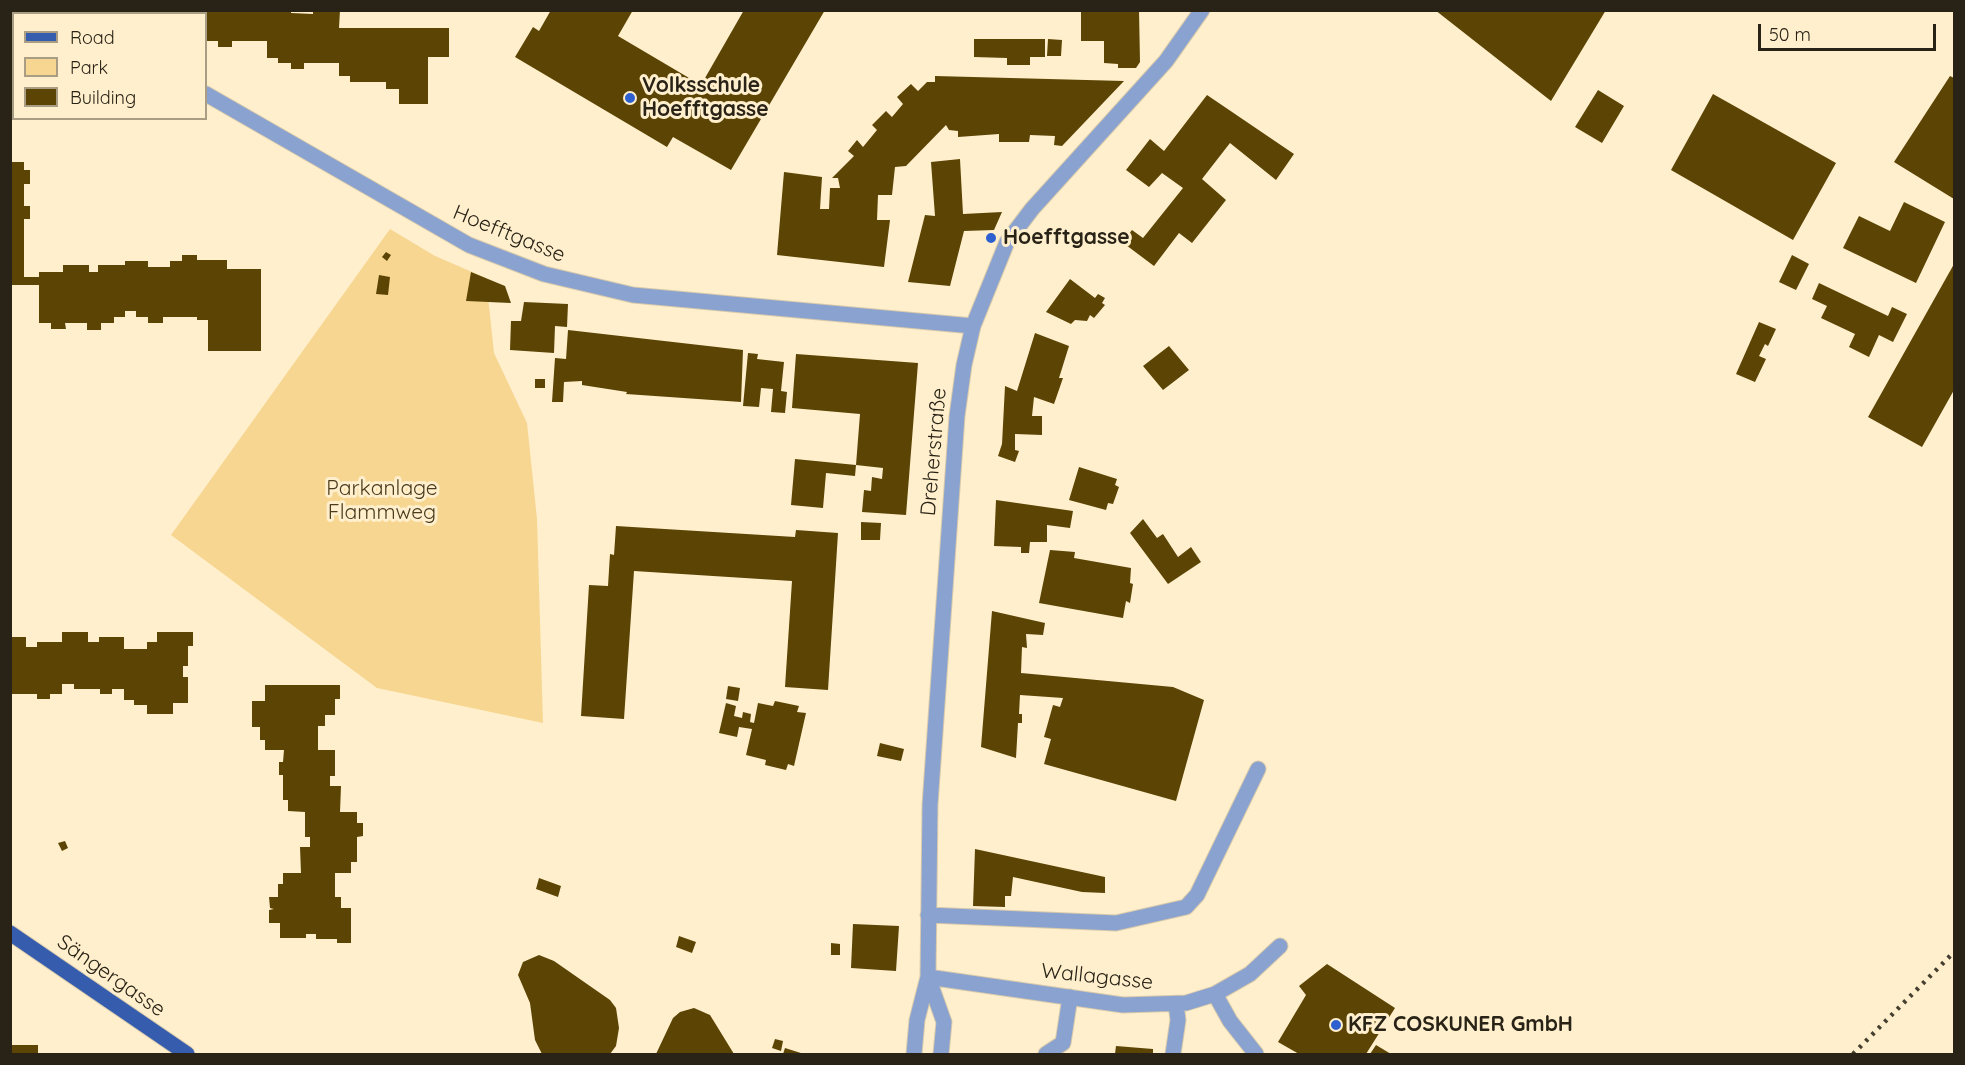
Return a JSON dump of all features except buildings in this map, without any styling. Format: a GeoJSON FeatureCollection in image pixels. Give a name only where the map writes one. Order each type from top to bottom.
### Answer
{"type":"FeatureCollection","features":[{"type":"Feature","properties":{"kind":"main road","name":"Sängergasse"},"geometry":{"type":"LineString","coordinates":[[10,933],[187,1054]]}},
{"type":"Feature","properties":{"kind":"street","name":"Dreherstraße"},"geometry":{"type":"LineString","coordinates":[[914,1054],[917,1020],[928,977],[930,805],[957,416],[964,365],[973,327],[1007,242],[1032,208],[1166,61],[1202,10]]}},
{"type":"Feature","properties":{"kind":"street","name":"Hoefftgasse"},"geometry":{"type":"LineString","coordinates":[[207,95],[469,245],[544,274],[633,295],[973,327]]}},
{"type":"Feature","properties":{"kind":"street"},"geometry":{"type":"LineString","coordinates":[[928,915],[1116,923],[1186,907],[1197,895],[1258,769]]}},
{"type":"Feature","properties":{"kind":"street","name":"Wallagasse"},"geometry":{"type":"LineString","coordinates":[[928,977],[1123,1005],[1176,1004],[1215,993],[1250,974],[1280,946]]}},
{"type":"Feature","properties":{"kind":"street","name":"Dreherstraße"},"geometry":{"type":"LineString","coordinates":[[928,977],[944,1022],[941,1054]]}},
{"type":"Feature","properties":{"kind":"street"},"geometry":{"type":"LineString","coordinates":[[1215,993],[1230,1021],[1256,1054]]}},
{"type":"Feature","properties":{"kind":"street"},"geometry":{"type":"LineString","coordinates":[[1046,1054],[1063,1043],[1070,998]]}},
{"type":"Feature","properties":{"kind":"street"},"geometry":{"type":"LineString","coordinates":[[1173,1054],[1178,1020],[1176,1004]]}},
{"type":"Feature","properties":{"kind":"green space","name":"Parkanlage Flammweg"},"geometry":{"type":"Polygon","coordinates":[[[390,229],[435,256],[486,278],[494,353],[527,423],[537,519],[543,723],[377,688],[171,535],[390,229]]]}},
{"type":"Feature","properties":{"kind":"railway"},"geometry":{"type":"LineString","coordinates":[[1853,1054],[1954,952]]}},
{"type":"Feature","properties":{"kind":"place","name":"Volksschule Hoefftgasse"},"geometry":{"type":"Point","coordinates":[630,98]}},
{"type":"Feature","properties":{"kind":"place","name":"Hoefftgasse"},"geometry":{"type":"Point","coordinates":[991,238]}},
{"type":"Feature","properties":{"kind":"place","name":"KFZ COSKUNER GmbH"},"geometry":{"type":"Point","coordinates":[1336,1025]}}]}
